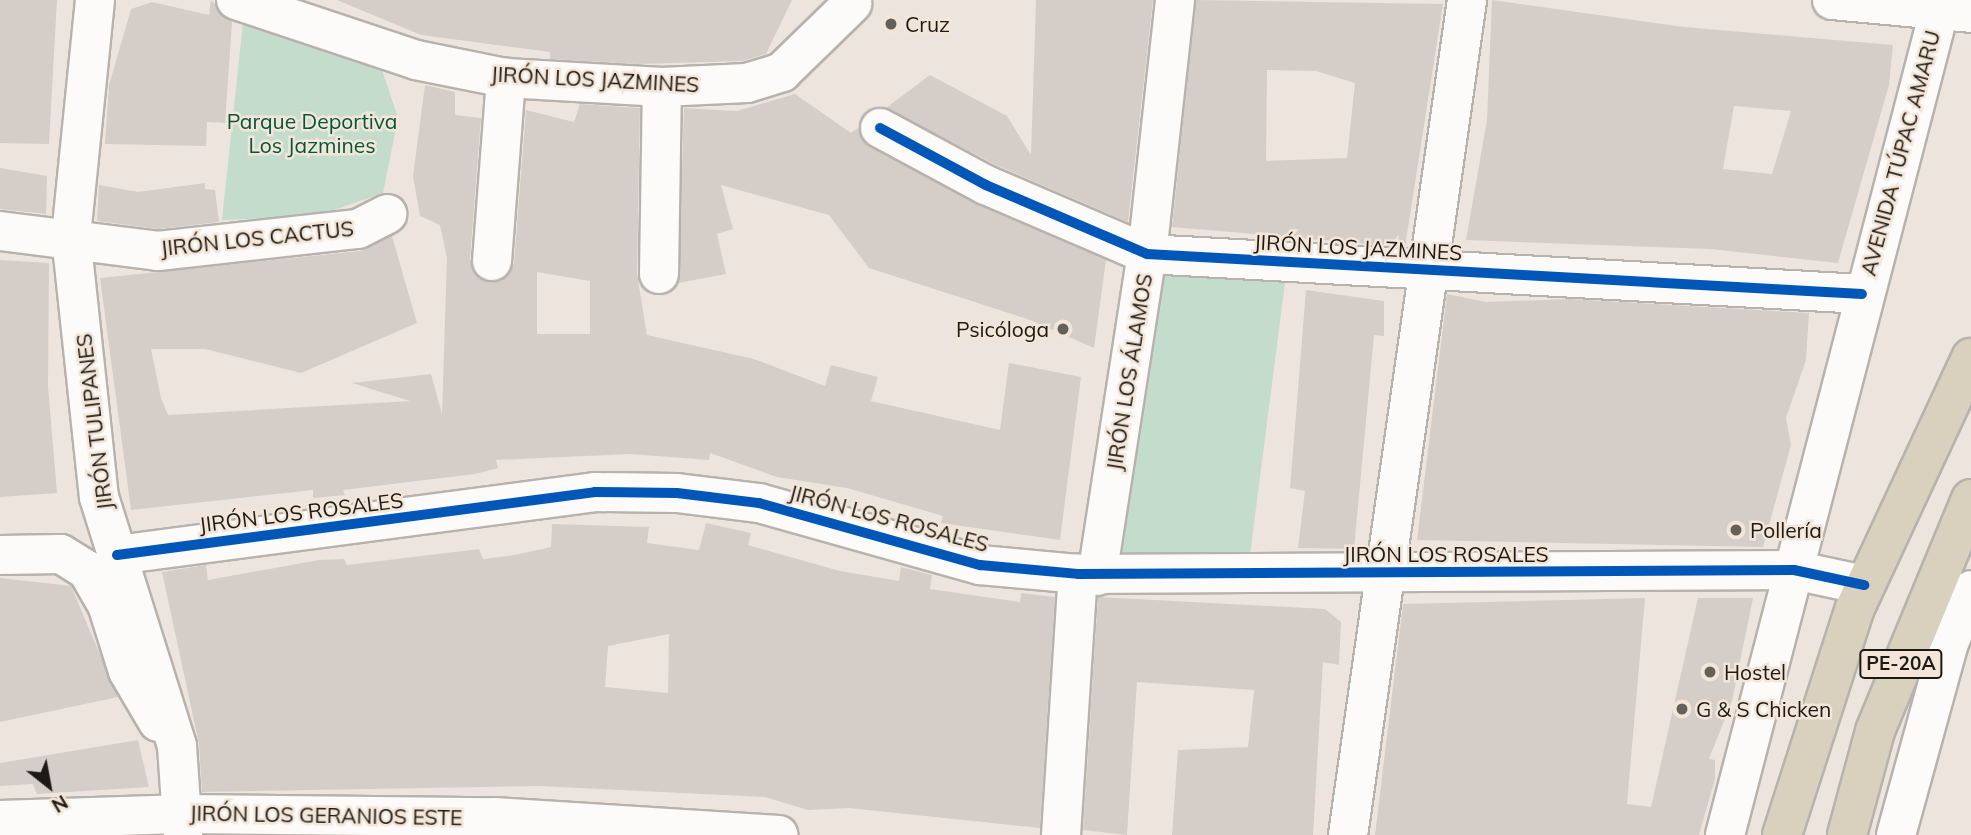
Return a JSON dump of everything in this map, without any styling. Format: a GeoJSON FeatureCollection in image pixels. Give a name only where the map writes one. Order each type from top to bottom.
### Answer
{"type":"FeatureCollection","features":[{"type":"Feature","properties":{"kind":"highway","name":"PE-20A"},"geometry":{"type":"LineString","coordinates":[[1782,835],[1864,585],[1971,358]]}},
{"type":"Feature","properties":{"kind":"highway","name":"PE-20A"},"geometry":{"type":"LineString","coordinates":[[1847,835],[1875,731],[1971,499]]}},
{"type":"Feature","properties":{"kind":"street","name":"JIRÓN TULIPANES"},"geometry":{"type":"LineString","coordinates":[[95,0],[71,236],[99,497],[177,746],[184,824]]}},
{"type":"Feature","properties":{"kind":"street","name":"JIRÓN LOS JAZMINES"},"geometry":{"type":"LineString","coordinates":[[236,0],[415,60],[506,78],[662,88],[747,83],[782,72],[852,4]]}},
{"type":"Feature","properties":{"kind":"street","name":"JIRÓN LOS ÁLAMOS"},"geometry":{"type":"LineString","coordinates":[[1061,835],[1087,575],[1147,254],[1175,0]]}},
{"type":"Feature","properties":{"kind":"street"},"geometry":{"type":"LineString","coordinates":[[1348,835],[1467,0]]}},
{"type":"Feature","properties":{"kind":"street"},"geometry":{"type":"LineString","coordinates":[[1832,0],[1950,7]]}},
{"type":"Feature","properties":{"kind":"street","name":"AVENIDA TÚPAC AMARU"},"geometry":{"type":"LineString","coordinates":[[1725,835],[1862,294],[1950,7]]}},
{"type":"Feature","properties":{"kind":"street"},"geometry":{"type":"LineString","coordinates":[[492,261],[506,78]]}},
{"type":"Feature","properties":{"kind":"street"},"geometry":{"type":"LineString","coordinates":[[659,274],[662,88]]}},
{"type":"Feature","properties":{"kind":"street","name":"JIRÓN LOS JAZMINES"},"geometry":{"type":"LineString","coordinates":[[880,128],[986,185],[1147,254],[1862,294]]}},
{"type":"Feature","properties":{"kind":"street","name":"JIRÓN LOS CACTUS"},"geometry":{"type":"LineString","coordinates":[[0,231],[71,236],[158,251],[358,229],[387,214]]}},
{"type":"Feature","properties":{"kind":"street","name":"JIRÓN LOS ROSALES"},"geometry":{"type":"LineString","coordinates":[[117,555],[595,492],[677,493],[759,503],[980,565],[1087,575],[1794,570],[1864,585]]}},
{"type":"Feature","properties":{"kind":"street"},"geometry":{"type":"LineString","coordinates":[[0,555],[61,554],[87,570],[107,604],[141,699],[177,746]]}},
{"type":"Feature","properties":{"kind":"street"},"geometry":{"type":"LineString","coordinates":[[1896,835],[1949,643],[1971,590]]}},
{"type":"Feature","properties":{"kind":"street","name":"JIRÓN LOS GERANIOS ESTE"},"geometry":{"type":"LineString","coordinates":[[0,820],[494,826],[756,834]]}},
{"type":"Feature","properties":{"kind":"green space","name":"Parque Deportiva Los Jazmines"},"geometry":{"type":"Polygon","coordinates":[[[243,22],[382,70],[398,118],[383,193],[317,216],[222,220],[243,22]]]}},
{"type":"Feature","properties":{"kind":"green space"},"geometry":{"type":"Polygon","coordinates":[[[1155,266],[1286,275],[1250,555],[1110,555],[1155,266]]]}},
{"type":"Feature","properties":{"kind":"building"},"geometry":{"type":"Polygon","coordinates":[[[0,0],[57,0],[49,144],[0,143],[0,0]]]}},
{"type":"Feature","properties":{"kind":"building"},"geometry":{"type":"Polygon","coordinates":[[[211,0],[232,22],[225,123],[207,122],[206,146],[105,144],[109,85],[131,9],[152,2],[209,15],[211,0]]]}},
{"type":"Feature","properties":{"kind":"building"},"geometry":{"type":"Polygon","coordinates":[[[337,0],[792,0],[766,54],[743,61],[637,64],[550,59],[550,52],[421,35],[337,0]]]}},
{"type":"Feature","properties":{"kind":"building"},"geometry":{"type":"Polygon","coordinates":[[[1036,0],[1153,0],[1128,222],[996,165],[886,108],[930,75],[1007,116],[1031,155],[1036,0]]]}},
{"type":"Feature","properties":{"kind":"building"},"geometry":{"type":"Polygon","coordinates":[[[1196,0],[1443,4],[1405,247],[1172,227],[1196,0]],[[1267,70],[1266,161],[1347,158],[1355,83],[1316,71],[1267,70]]]}},
{"type":"Feature","properties":{"kind":"building"},"geometry":{"type":"Polygon","coordinates":[[[1492,0],[1684,27],[1893,45],[1889,85],[1838,263],[1710,249],[1466,240],[1487,120],[1492,0]],[[1734,106],[1723,169],[1772,174],[1791,111],[1734,106]]]}},
{"type":"Feature","properties":{"kind":"building"},"geometry":{"type":"Polygon","coordinates":[[[425,85],[455,92],[455,115],[481,118],[470,259],[480,279],[501,281],[514,263],[526,110],[574,122],[580,104],[640,108],[637,274],[647,335],[754,359],[825,386],[831,365],[878,377],[871,401],[1000,430],[1009,363],[1081,377],[1060,540],[941,523],[943,516],[847,488],[777,477],[710,453],[709,460],[630,454],[496,460],[498,468],[475,474],[343,490],[345,495],[313,498],[313,490],[131,510],[100,278],[360,251],[392,236],[417,323],[301,373],[205,349],[151,349],[161,398],[168,415],[410,401],[352,383],[431,374],[442,414],[447,258],[440,225],[420,216],[413,176],[425,85]],[[537,272],[537,334],[590,334],[590,281],[537,272]]]}},
{"type":"Feature","properties":{"kind":"building"},"geometry":{"type":"Polygon","coordinates":[[[795,94],[851,133],[858,128],[870,147],[976,204],[1106,260],[1094,348],[1030,320],[869,268],[829,215],[721,185],[733,229],[717,234],[726,274],[678,283],[684,108],[737,111],[795,94]]]}},
{"type":"Feature","properties":{"kind":"building"},"geometry":{"type":"Polygon","coordinates":[[[0,168],[47,176],[46,214],[0,209],[0,168]]]}},
{"type":"Feature","properties":{"kind":"building"},"geometry":{"type":"Polygon","coordinates":[[[205,183],[205,189],[215,190],[219,222],[158,229],[97,221],[99,185],[138,192],[205,183]]]}},
{"type":"Feature","properties":{"kind":"building"},"geometry":{"type":"Polygon","coordinates":[[[0,260],[49,263],[48,387],[57,493],[0,497],[0,260]]]}},
{"type":"Feature","properties":{"kind":"building"},"geometry":{"type":"Polygon","coordinates":[[[1306,290],[1384,301],[1384,336],[1374,335],[1354,549],[1298,548],[1305,491],[1290,488],[1306,290]]]}},
{"type":"Feature","properties":{"kind":"building"},"geometry":{"type":"Polygon","coordinates":[[[1447,294],[1486,302],[1569,299],[1809,313],[1806,360],[1786,418],[1791,445],[1763,547],[1417,540],[1447,294]]]}},
{"type":"Feature","properties":{"kind":"building"},"geometry":{"type":"Polygon","coordinates":[[[706,523],[751,533],[748,545],[840,571],[899,581],[901,567],[932,575],[930,589],[1020,602],[1021,593],[1055,597],[1040,828],[849,808],[808,810],[765,797],[538,786],[202,792],[199,744],[162,572],[206,565],[208,580],[319,560],[344,559],[347,565],[479,549],[483,559],[551,547],[552,524],[649,527],[647,543],[699,550],[706,523]],[[669,634],[608,646],[605,687],[668,693],[669,634]]]}},
{"type":"Feature","properties":{"kind":"building"},"geometry":{"type":"Polygon","coordinates":[[[0,578],[71,586],[118,697],[0,722],[0,578]]]}},
{"type":"Feature","properties":{"kind":"building"},"geometry":{"type":"Polygon","coordinates":[[[1098,597],[1325,609],[1341,622],[1339,665],[1323,662],[1313,835],[1172,835],[1178,750],[1248,747],[1254,690],[1137,682],[1127,835],[1083,830],[1098,597]]]}},
{"type":"Feature","properties":{"kind":"building"},"geometry":{"type":"Polygon","coordinates":[[[1645,598],[1627,804],[1651,807],[1698,598],[1753,598],[1732,701],[1709,759],[1715,760],[1715,779],[1699,835],[1375,835],[1403,604],[1645,598]]]}},
{"type":"Feature","properties":{"kind":"building"},"geometry":{"type":"Polygon","coordinates":[[[138,740],[149,787],[37,794],[33,784],[0,786],[0,763],[138,740]]]}},
{"type":"Feature","properties":{"kind":"cycle path"},"geometry":{"type":"LineString","coordinates":[[880,128],[986,185],[1147,254],[1862,294]]}},
{"type":"Feature","properties":{"kind":"cycle path"},"geometry":{"type":"LineString","coordinates":[[117,555],[595,492],[677,493],[759,503],[980,565],[1078,574],[1794,570],[1864,585]]}},
{"type":"Feature","properties":{"kind":"place","name":"Cruz"},"geometry":{"type":"Point","coordinates":[891,24]}},
{"type":"Feature","properties":{"kind":"place","name":"Psicóloga"},"geometry":{"type":"Point","coordinates":[1063,329]}},
{"type":"Feature","properties":{"kind":"place","name":"Pollería"},"geometry":{"type":"Point","coordinates":[1736,530]}},
{"type":"Feature","properties":{"kind":"place","name":"Hostel"},"geometry":{"type":"Point","coordinates":[1710,672]}},
{"type":"Feature","properties":{"kind":"place","name":"G & S Chicken"},"geometry":{"type":"Point","coordinates":[1682,709]}}]}
